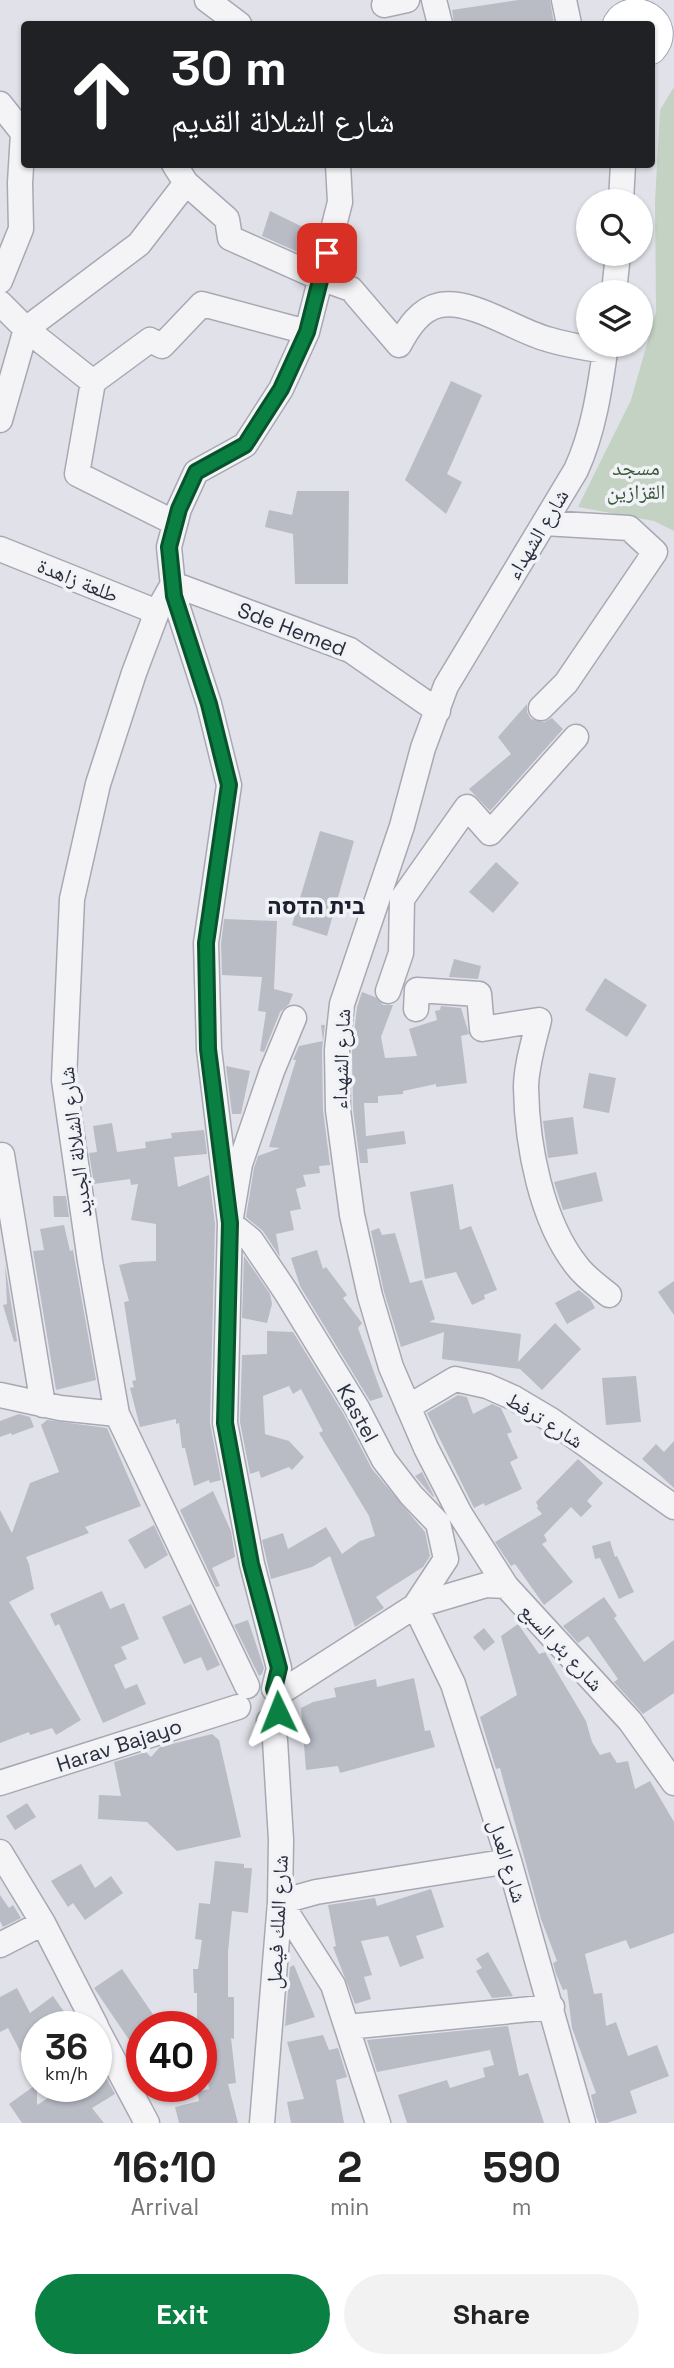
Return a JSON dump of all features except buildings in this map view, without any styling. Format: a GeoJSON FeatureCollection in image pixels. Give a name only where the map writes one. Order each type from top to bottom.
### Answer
{"type":"FeatureCollection","features":[{"type":"Feature","properties":{"kind":"main road"},"geometry":{"type":"LineString","coordinates":[[601,0],[638,13],[656,14],[662,26],[660,47]]}},
{"type":"Feature","properties":{"kind":"street"},"geometry":{"type":"LineString","coordinates":[[208,0],[235,21]]}},
{"type":"Feature","properties":{"kind":"street"},"geometry":{"type":"LineString","coordinates":[[434,0],[439,21]]}},
{"type":"Feature","properties":{"kind":"street"},"geometry":{"type":"LineString","coordinates":[[565,0],[568,21]]}},
{"type":"Feature","properties":{"kind":"street"},"geometry":{"type":"LineString","coordinates":[[0,104],[21,129]]}},
{"type":"Feature","properties":{"kind":"street"},"geometry":{"type":"LineString","coordinates":[[0,281],[21,229],[21,168]]}},
{"type":"Feature","properties":{"kind":"street"},"geometry":{"type":"LineString","coordinates":[[230,1223],[208,1049],[206,943],[229,785],[209,704],[174,596],[169,547],[179,509],[196,472],[245,445],[281,389],[307,332],[340,202],[338,168]]}},
{"type":"Feature","properties":{"kind":"street"},"geometry":{"type":"LineString","coordinates":[[622,189],[623,168]]}},
{"type":"Feature","properties":{"kind":"street"},"geometry":{"type":"LineString","coordinates":[[0,420],[26,329],[139,244],[180,174],[227,219],[230,238],[351,289],[399,345],[410,326],[424,312],[441,304],[484,312],[545,339],[576,344]]}},
{"type":"Feature","properties":{"kind":"street"},"geometry":{"type":"LineString","coordinates":[[0,303],[26,329],[93,382]]}},
{"type":"Feature","properties":{"kind":"street"},"geometry":{"type":"LineString","coordinates":[[175,523],[77,474],[93,382],[150,340],[162,346],[202,304],[307,332]]}},
{"type":"Feature","properties":{"kind":"street","name":"شارع الشهداء"},"geometry":{"type":"LineString","coordinates":[[506,1586],[483,1553],[426,1448],[391,1367],[370,1296],[352,1215],[338,1110],[337,1050],[342,1004],[402,826],[423,748],[446,686],[586,449],[605,357]]}},
{"type":"Feature","properties":{"kind":"street"},"geometry":{"type":"LineString","coordinates":[[541,708],[566,683],[665,559],[629,528],[544,523]]}},
{"type":"Feature","properties":{"kind":"street","name":"طلعة زاهدة"},"geometry":{"type":"LineString","coordinates":[[0,549],[157,612]]}},
{"type":"Feature","properties":{"kind":"street","name":"شارع الشلالة الجديد"},"geometry":{"type":"LineString","coordinates":[[173,584],[157,612],[134,673],[98,784],[72,899],[64,1080],[90,1261],[117,1414],[243,1697]]}},
{"type":"Feature","properties":{"kind":"street","name":"Sde Hemed"},"geometry":{"type":"LineString","coordinates":[[173,584],[350,650],[438,711]]}},
{"type":"Feature","properties":{"kind":"street"},"geometry":{"type":"LineString","coordinates":[[388,991],[401,953],[402,900],[467,807],[490,832],[576,737]]}},
{"type":"Feature","properties":{"kind":"street"},"geometry":{"type":"LineString","coordinates":[[416,1009],[417,990],[479,994],[482,1029],[539,1020],[526,1086],[536,1174],[543,1200],[564,1249],[578,1269],[608,1295]]}},
{"type":"Feature","properties":{"kind":"street"},"geometry":{"type":"LineString","coordinates":[[276,1692],[258,1682],[243,1697],[245,1719],[257,1724],[270,1721],[274,1717],[279,1706],[276,1692],[279,1668],[251,1564],[225,1423],[230,1223],[240,1164],[272,1071],[294,1018]]}},
{"type":"Feature","properties":{"kind":"street"},"geometry":{"type":"LineString","coordinates":[[2,1155],[43,1405]]}},
{"type":"Feature","properties":{"kind":"street","name":"Kastel"},"geometry":{"type":"LineString","coordinates":[[230,1223],[251,1240],[286,1292],[357,1408],[384,1460],[411,1495],[438,1523],[446,1559],[415,1606]]}},
{"type":"Feature","properties":{"kind":"street","name":"شارع ترفط"},"geometry":{"type":"LineString","coordinates":[[408,1407],[455,1379],[487,1386],[551,1420],[674,1507]]}},
{"type":"Feature","properties":{"kind":"street"},"geometry":{"type":"LineString","coordinates":[[0,1395],[43,1405],[117,1414]]}},
{"type":"Feature","properties":{"kind":"street","name":"شارع بئر السبع"},"geometry":{"type":"LineString","coordinates":[[415,1606],[486,1585],[506,1586],[631,1721],[674,1783]]}},
{"type":"Feature","properties":{"kind":"street"},"geometry":{"type":"LineString","coordinates":[[276,1692],[415,1606]]}},
{"type":"Feature","properties":{"kind":"street","name":"شارع العدل"},"geometry":{"type":"LineString","coordinates":[[415,1606],[453,1684],[509,1861],[583,2123]]}},
{"type":"Feature","properties":{"kind":"street","name":"Harav Bajayo"},"geometry":{"type":"LineString","coordinates":[[0,1783],[243,1697]]}},
{"type":"Feature","properties":{"kind":"street","name":"شارع الملك فيصل"},"geometry":{"type":"LineString","coordinates":[[262,2123],[280,1902],[281,1828],[275,1741],[270,1721]]}},
{"type":"Feature","properties":{"kind":"street"},"geometry":{"type":"LineString","coordinates":[[0,1852],[43,1923],[88,2011]]}},
{"type":"Feature","properties":{"kind":"street"},"geometry":{"type":"LineString","coordinates":[[378,2123],[333,1985],[280,1902],[316,1892],[509,1861]]}},
{"type":"Feature","properties":{"kind":"street"},"geometry":{"type":"LineString","coordinates":[[0,1945],[43,1923]]}},
{"type":"Feature","properties":{"kind":"street"},"geometry":{"type":"LineString","coordinates":[[346,2027],[552,2007]]}},
{"type":"Feature","properties":{"kind":"street"},"geometry":{"type":"LineString","coordinates":[[112,2057],[148,2123]]}},
{"type":"Feature","properties":{"kind":"green space","name":"مسجد القزازين"},"geometry":{"type":"Polygon","coordinates":[[[674,87],[674,531],[654,521],[578,507],[631,400],[643,357],[653,357],[653,323],[656,312],[655,202],[660,110],[674,87]]]}},
{"type":"Feature","properties":{"kind":"district","name":"בית הדסה"},"geometry":{"type":"Point","coordinates":[316,906]}},
{"type":"Feature","properties":{"kind":"route"},"geometry":{"type":"LineString","coordinates":[[278,1712],[278,1694],[274,1689],[279,1668],[251,1564],[225,1423],[230,1223],[208,1049],[206,943],[229,785],[209,704],[174,596],[169,547],[179,509],[196,472],[245,445],[281,389],[307,332],[327,253]]}}]}
